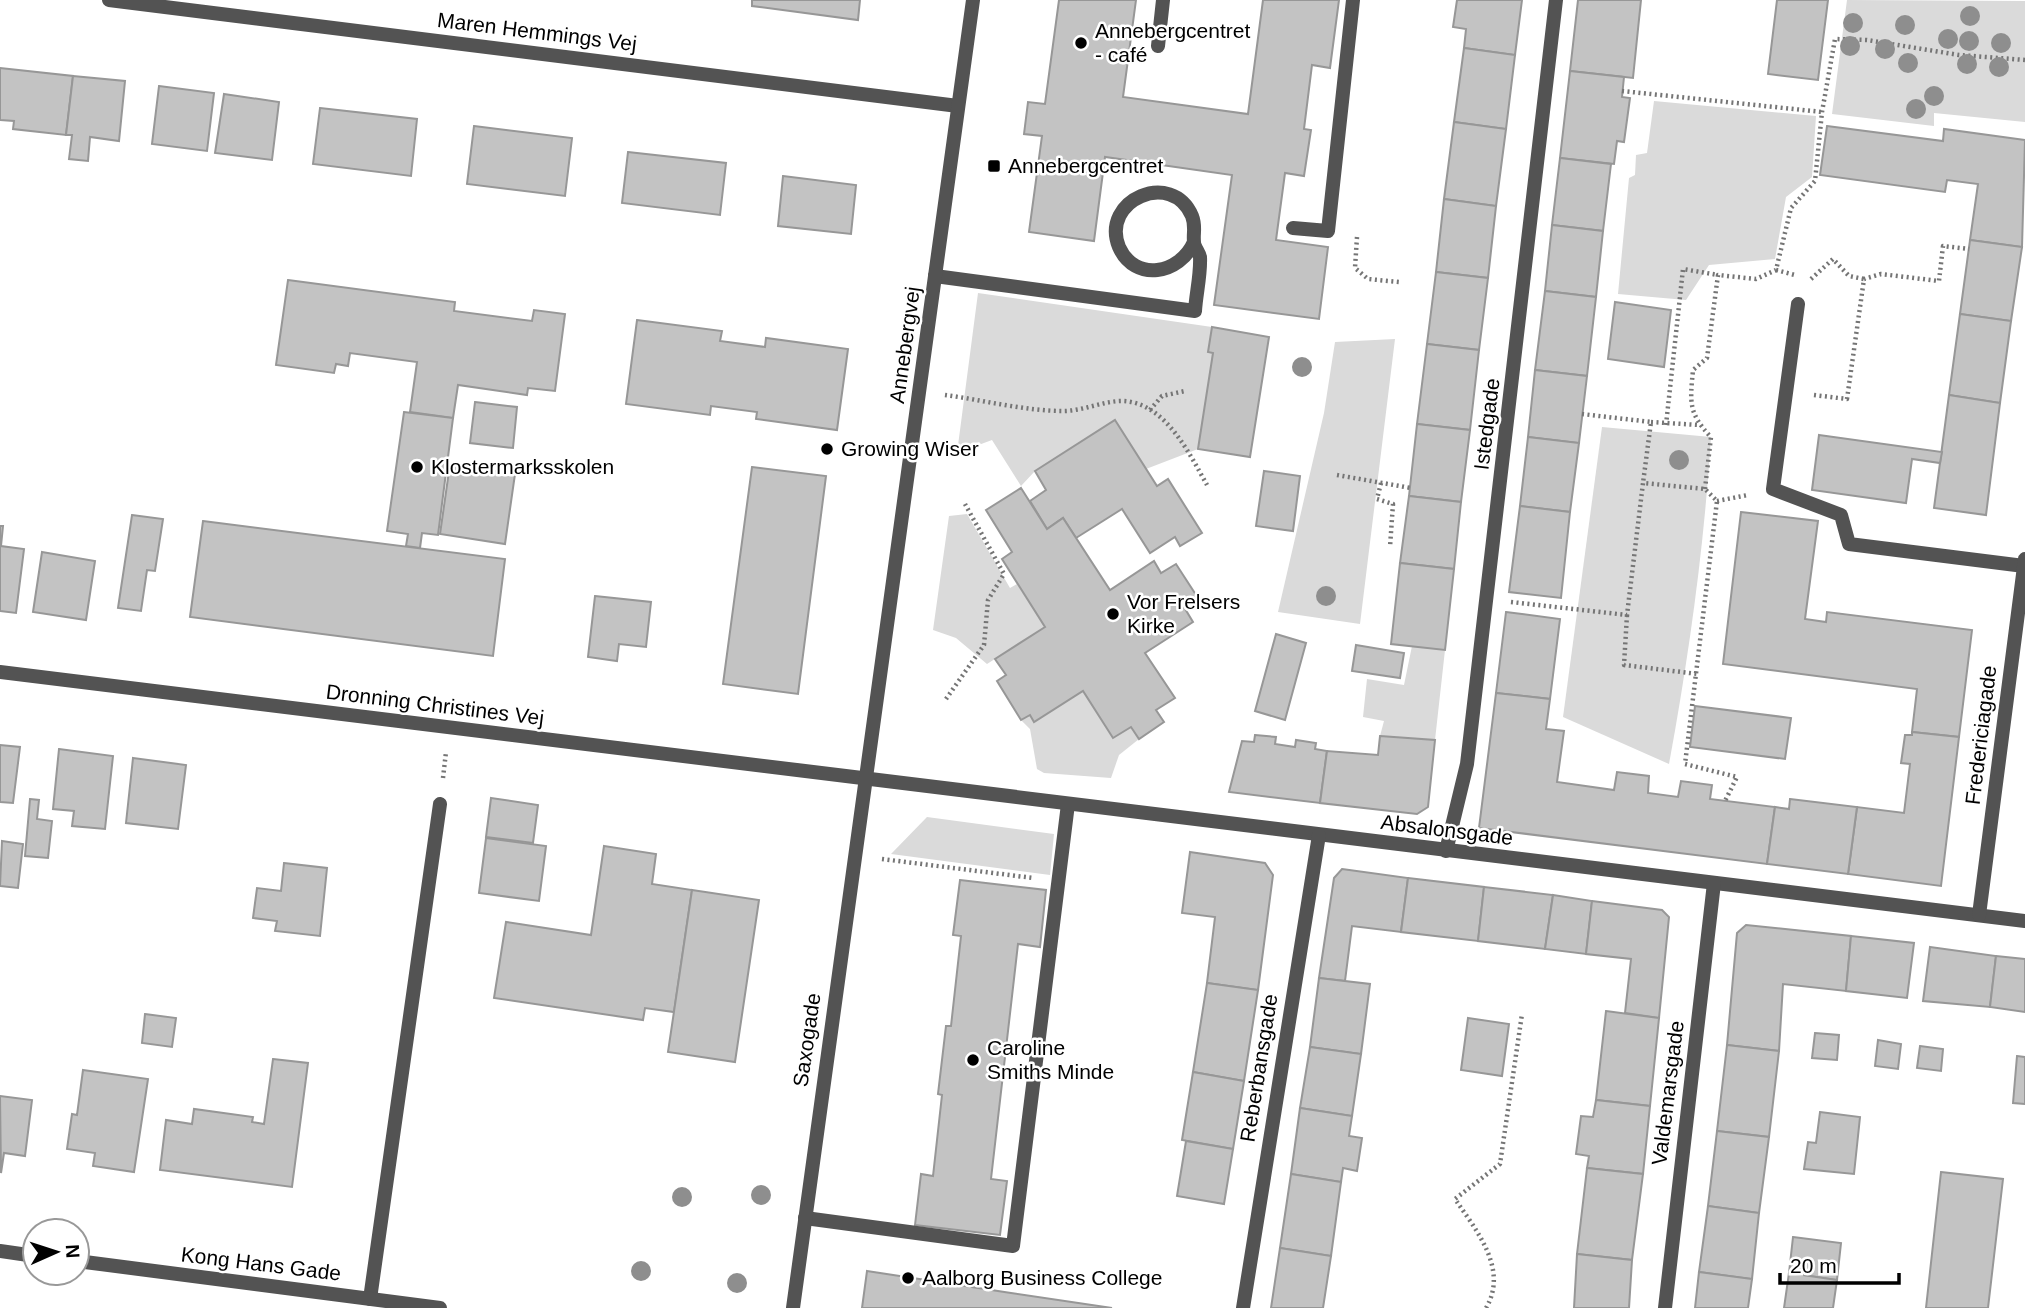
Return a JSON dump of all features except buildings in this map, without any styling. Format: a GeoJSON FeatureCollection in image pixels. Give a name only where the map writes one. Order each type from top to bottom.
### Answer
{"type":"FeatureCollection","features":[{"type":"Feature","properties":{"kind":"street","name":"Maren Hemmings Vej"},"geometry":{"type":"LineString","coordinates":[[110,0],[958,106]]}},
{"type":"Feature","properties":{"kind":"street","name":"Annebergvej"},"geometry":{"type":"LineString","coordinates":[[865,779],[973,0]]}},
{"type":"Feature","properties":{"kind":"street"},"geometry":{"type":"LineString","coordinates":[[1158,46],[1163,0]]}},
{"type":"Feature","properties":{"kind":"street"},"geometry":{"type":"LineString","coordinates":[[1293,228],[1328,231],[1353,0]]}},
{"type":"Feature","properties":{"kind":"street","name":"Istedgade"},"geometry":{"type":"LineString","coordinates":[[1446,851],[1467,764],[1556,0]]}},
{"type":"Feature","properties":{"kind":"street"},"geometry":{"type":"LineString","coordinates":[[935,276],[1195,311],[1200,255],[1194,242],[1195,227],[1190,212],[1180,200],[1167,193],[1151,192],[1137,197],[1125,207],[1117,220],[1116,236],[1121,251],[1145,270],[1161,271],[1175,266],[1186,256],[1194,242]]}},
{"type":"Feature","properties":{"kind":"street"},"geometry":{"type":"LineString","coordinates":[[1798,304],[1773,489],[1841,515],[1849,544],[2024,563]]}},
{"type":"Feature","properties":{"kind":"street","name":"Fredericiagade"},"geometry":{"type":"LineString","coordinates":[[1979,915],[2023,588],[2024,563]]}},
{"type":"Feature","properties":{"kind":"street","name":"Dronning Christines Vej"},"geometry":{"type":"LineString","coordinates":[[0,672],[865,779]]}},
{"type":"Feature","properties":{"kind":"street","name":"Absalonsgade"},"geometry":{"type":"LineString","coordinates":[[865,779],[2025,921]]}},
{"type":"Feature","properties":{"kind":"street","name":"Saxogade"},"geometry":{"type":"LineString","coordinates":[[793,1308],[865,779]]}},
{"type":"Feature","properties":{"kind":"street"},"geometry":{"type":"LineString","coordinates":[[370,1299],[440,804]]}},
{"type":"Feature","properties":{"kind":"street"},"geometry":{"type":"LineString","coordinates":[[805,1219],[1013,1246],[1068,804]]}},
{"type":"Feature","properties":{"kind":"street","name":"Reberbansgade"},"geometry":{"type":"LineString","coordinates":[[1243,1308],[1319,835]]}},
{"type":"Feature","properties":{"kind":"street","name":"Valdemarsgade"},"geometry":{"type":"LineString","coordinates":[[1665,1308],[1714,883]]}},
{"type":"Feature","properties":{"kind":"street"},"geometry":{"type":"LineString","coordinates":[[0,1251],[21,1254]]}},
{"type":"Feature","properties":{"kind":"street","name":"Kong Hans Gade"},"geometry":{"type":"LineString","coordinates":[[91,1263],[440,1308]]}},
{"type":"Feature","properties":{"kind":"path"},"geometry":{"type":"LineString","coordinates":[[1776,270],[1791,208],[1815,181],[1822,112],[1835,39],[1867,40],[1959,55],[2025,60]]}},
{"type":"Feature","properties":{"kind":"path"},"geometry":{"type":"LineString","coordinates":[[1622,91],[1822,112]]}},
{"type":"Feature","properties":{"kind":"path"},"geometry":{"type":"LineString","coordinates":[[1665,425],[1683,269],[1756,279],[1776,270],[1811,279],[1833,259],[1849,276],[1864,279],[1881,274],[1939,281],[1943,246],[1969,249]]}},
{"type":"Feature","properties":{"kind":"path"},"geometry":{"type":"LineString","coordinates":[[1705,489],[1712,437],[1699,425],[1690,404],[1693,370],[1707,358],[1718,275]]}},
{"type":"Feature","properties":{"kind":"path"},"geometry":{"type":"LineString","coordinates":[[1810,407],[1812,394],[1847,399],[1864,279]]}},
{"type":"Feature","properties":{"kind":"path"},"geometry":{"type":"LineString","coordinates":[[920,391],[1064,411],[1123,401],[1160,416],[1182,444],[1207,485]]}},
{"type":"Feature","properties":{"kind":"path"},"geometry":{"type":"LineString","coordinates":[[1150,410],[1162,396],[1185,391]]}},
{"type":"Feature","properties":{"kind":"path"},"geometry":{"type":"LineString","coordinates":[[1582,414],[1665,425],[1699,425]]}},
{"type":"Feature","properties":{"kind":"path"},"geometry":{"type":"LineString","coordinates":[[1651,422],[1627,615],[1624,665],[1698,674]]}},
{"type":"Feature","properties":{"kind":"path"},"geometry":{"type":"LineString","coordinates":[[1337,475],[1412,488]]}},
{"type":"Feature","properties":{"kind":"path"},"geometry":{"type":"LineString","coordinates":[[1381,483],[1377,499],[1393,504],[1390,547]]}},
{"type":"Feature","properties":{"kind":"path"},"geometry":{"type":"LineString","coordinates":[[1643,483],[1705,489],[1717,501],[1685,764],[1737,777],[1725,801]]}},
{"type":"Feature","properties":{"kind":"path"},"geometry":{"type":"LineString","coordinates":[[946,699],[984,645],[988,600],[1004,574],[965,504]]}},
{"type":"Feature","properties":{"kind":"path"},"geometry":{"type":"LineString","coordinates":[[1487,600],[1627,615]]}},
{"type":"Feature","properties":{"kind":"path"},"geometry":{"type":"LineString","coordinates":[[440,804],[448,727]]}},
{"type":"Feature","properties":{"kind":"path"},"geometry":{"type":"LineString","coordinates":[[853,855],[1059,881]]}},
{"type":"Feature","properties":{"kind":"path"},"geometry":{"type":"LineString","coordinates":[[1486,1308],[1493,1273],[1489,1251],[1455,1199],[1500,1164],[1522,1014]]}},
{"type":"Feature","properties":{"kind":"shaded area"},"geometry":{"type":"Polygon","coordinates":[[[1847,0],[2025,1],[2025,122],[1934,113],[1934,126],[1832,114],[1847,0]]]}},
{"type":"Feature","properties":{"kind":"shaded area"},"geometry":{"type":"Polygon","coordinates":[[[1654,101],[1816,116],[1812,177],[1786,197],[1775,259],[1709,265],[1686,300],[1618,294],[1629,178],[1635,175],[1636,155],[1647,153],[1654,101]]]}},
{"type":"Feature","properties":{"kind":"shaded area"},"geometry":{"type":"Polygon","coordinates":[[[978,293],[1212,327],[1213,353],[1198,449],[1146,469],[1115,421],[1035,471],[1021,486],[992,440],[957,453],[978,293]]]}},
{"type":"Feature","properties":{"kind":"shaded area"},"geometry":{"type":"Polygon","coordinates":[[[1395,339],[1360,624],[1278,612],[1324,413],[1335,342],[1395,339]]]}},
{"type":"Feature","properties":{"kind":"shaded area"},"geometry":{"type":"Polygon","coordinates":[[[1602,427],[1711,437],[1695,601],[1669,764],[1563,717],[1602,427]]]}},
{"type":"Feature","properties":{"kind":"shaded area"},"geometry":{"type":"Polygon","coordinates":[[[967,514],[1010,588],[1017,584],[1045,627],[987,664],[956,638],[933,630],[949,516],[967,514]]]}},
{"type":"Feature","properties":{"kind":"shaded area"},"geometry":{"type":"Polygon","coordinates":[[[1412,646],[1445,650],[1435,740],[1380,736],[1384,721],[1363,717],[1367,679],[1404,685],[1412,646]]]}},
{"type":"Feature","properties":{"kind":"shaded area"},"geometry":{"type":"Polygon","coordinates":[[[1083,691],[1113,738],[1131,727],[1139,739],[1119,755],[1111,778],[1044,773],[1037,769],[1030,729],[1021,720],[1030,715],[1034,721],[1083,691]]]}},
{"type":"Feature","properties":{"kind":"shaded area"},"geometry":{"type":"Polygon","coordinates":[[[927,817],[1054,834],[1050,875],[891,854],[927,817]]]}},
{"type":"Feature","properties":{"kind":"place","name":"Annebergcentret - café"},"geometry":{"type":"Point","coordinates":[1081,43]}},
{"type":"Feature","properties":{"kind":"place","name":"Annebergcentret"},"geometry":{"type":"Point","coordinates":[994,166]}},
{"type":"Feature","properties":{"kind":"place","name":"Growing Wiser"},"geometry":{"type":"Point","coordinates":[827,449]}},
{"type":"Feature","properties":{"kind":"place","name":"Klostermarksskolen"},"geometry":{"type":"Point","coordinates":[417,467]}},
{"type":"Feature","properties":{"kind":"place","name":"Vor Frelsers Kirke"},"geometry":{"type":"Point","coordinates":[1113,614]}},
{"type":"Feature","properties":{"kind":"place","name":"Caroline Smiths Minde"},"geometry":{"type":"Point","coordinates":[973,1060]}},
{"type":"Feature","properties":{"kind":"place","name":"Aalborg Business College"},"geometry":{"type":"Point","coordinates":[908,1278]}}]}
